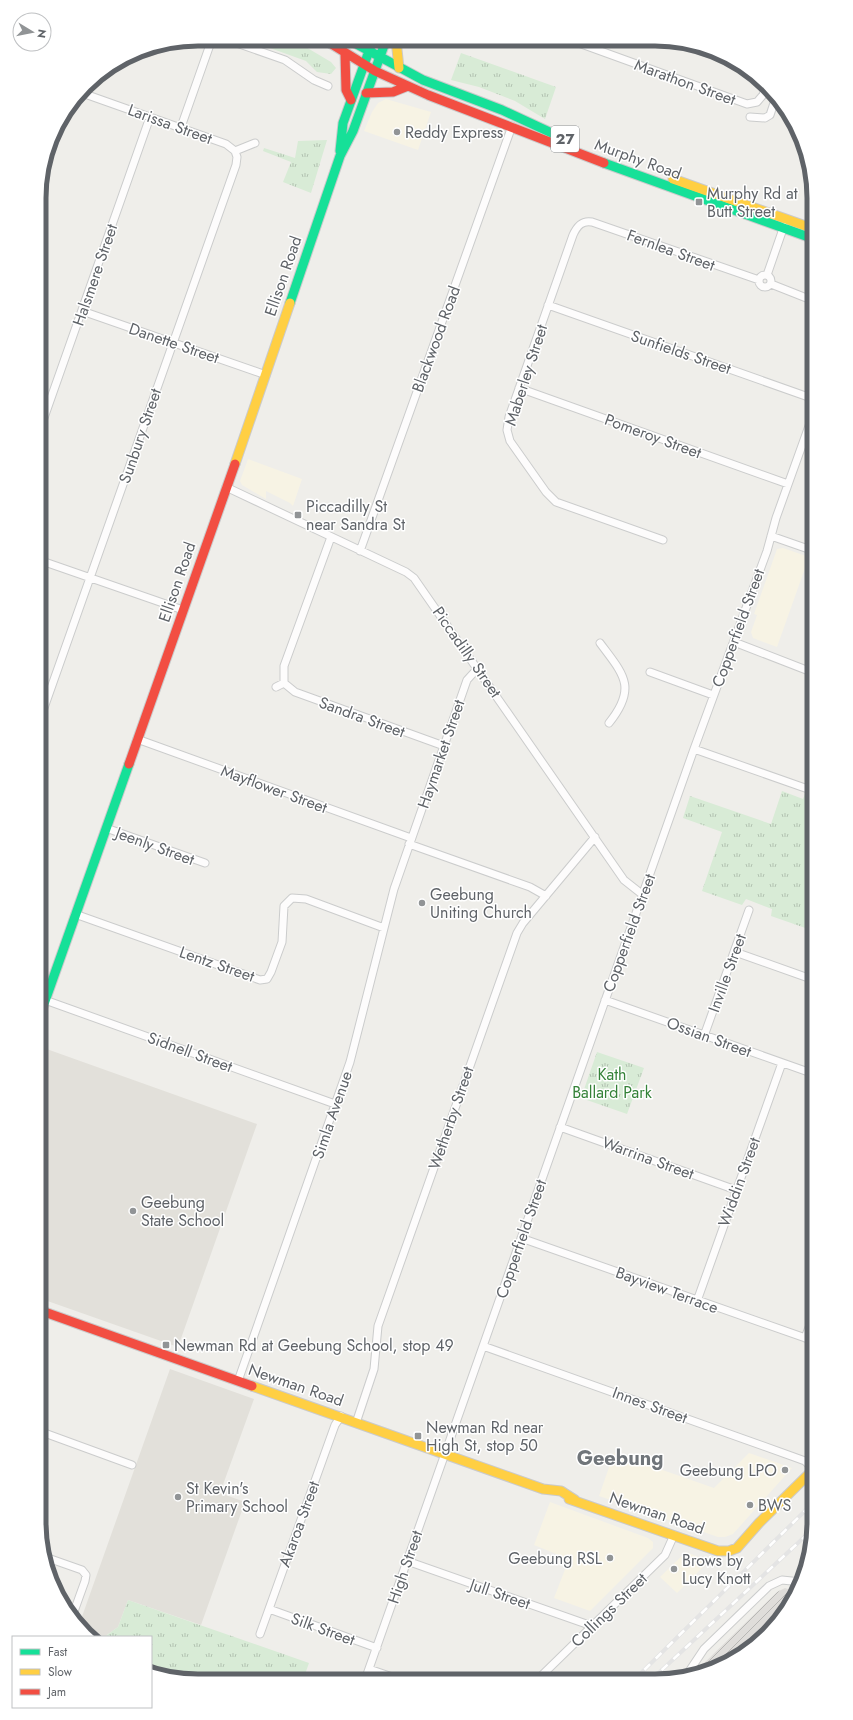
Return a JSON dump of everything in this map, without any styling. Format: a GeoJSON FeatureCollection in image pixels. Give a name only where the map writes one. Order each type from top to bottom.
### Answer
{"type":"FeatureCollection","features":[{"type":"Feature","properties":{"kind":"main road","name":"Murphy Road"},"geometry":{"type":"LineString","coordinates":[[334,46],[375,71],[408,86],[590,158],[807,237]]}},
{"type":"Feature","properties":{"kind":"main road","name":"Murphy Road"},"geometry":{"type":"LineString","coordinates":[[358,46],[399,68],[440,87],[502,110],[580,146],[807,226]]}},
{"type":"Feature","properties":{"kind":"main road","name":"Ellison Road"},"geometry":{"type":"LineString","coordinates":[[340,156],[343,122],[370,46]]}},
{"type":"Feature","properties":{"kind":"main road","name":"Ellison Road"},"geometry":{"type":"LineString","coordinates":[[46,997],[266,375],[340,156],[353,131],[384,46]]}},
{"type":"Feature","properties":{"kind":"main road"},"geometry":{"type":"LineString","coordinates":[[397,46],[399,68]]}},
{"type":"Feature","properties":{"kind":"main road"},"geometry":{"type":"LineString","coordinates":[[345,53],[346,90],[350,100]]}},
{"type":"Feature","properties":{"kind":"main road"},"geometry":{"type":"LineString","coordinates":[[366,94],[393,92],[408,86]]}},
{"type":"Feature","properties":{"kind":"main road","name":"Newman Road"},"geometry":{"type":"LineString","coordinates":[[46,1312],[341,1416],[543,1489],[558,1497],[575,1500],[718,1551],[729,1551],[740,1545],[759,1523],[807,1476]]}},
{"type":"Feature","properties":{"kind":"street"},"geometry":{"type":"LineString","coordinates":[[180,127],[209,46]]}},
{"type":"Feature","properties":{"kind":"street"},"geometry":{"type":"LineString","coordinates":[[245,46],[285,60],[314,80],[328,86]]}},
{"type":"Feature","properties":{"kind":"street","name":"Marathon Street"},"geometry":{"type":"LineString","coordinates":[[587,46],[747,104],[757,102],[764,93]]}},
{"type":"Feature","properties":{"kind":"street","name":"Larissa Street"},"geometry":{"type":"LineString","coordinates":[[87,95],[226,144],[235,151]]}},
{"type":"Feature","properties":{"kind":"street"},"geometry":{"type":"LineString","coordinates":[[750,117],[766,118],[770,115],[774,104]]}},
{"type":"Feature","properties":{"kind":"street","name":"Halsmere Street"},"geometry":{"type":"LineString","coordinates":[[46,411],[150,117]]}},
{"type":"Feature","properties":{"kind":"street","name":"Blackwood Road"},"geometry":{"type":"LineString","coordinates":[[360,551],[512,126]]}},
{"type":"Feature","properties":{"kind":"street"},"geometry":{"type":"LineString","coordinates":[[235,151],[255,143]]}},
{"type":"Feature","properties":{"kind":"street","name":"Sunbury Street"},"geometry":{"type":"LineString","coordinates":[[46,702],[236,165],[235,151]]}},
{"type":"Feature","properties":{"kind":"street"},"geometry":{"type":"LineString","coordinates":[[767,275],[786,219]]}},
{"type":"Feature","properties":{"kind":"street","name":"Fernlea Street"},"geometry":{"type":"LineString","coordinates":[[582,222],[596,223],[759,280]]}},
{"type":"Feature","properties":{"kind":"street","name":"Maberley Street"},"geometry":{"type":"LineString","coordinates":[[582,222],[575,230],[519,388],[509,417],[508,436],[551,497],[561,505],[663,540]]}},
{"type":"Feature","properties":{"kind":"street"},"geometry":{"type":"LineString","coordinates":[[767,275],[762,276],[759,280],[764,287],[771,284],[807,298]]}},
{"type":"Feature","properties":{"kind":"street"},"geometry":{"type":"LineString","coordinates":[[767,275],[771,279],[771,284]]}},
{"type":"Feature","properties":{"kind":"street","name":"Sunfields Street"},"geometry":{"type":"LineString","coordinates":[[548,305],[807,397]]}},
{"type":"Feature","properties":{"kind":"street","name":"Danette Street"},"geometry":{"type":"LineString","coordinates":[[82,311],[266,375]]}},
{"type":"Feature","properties":{"kind":"street","name":"Pomeroy Street"},"geometry":{"type":"LineString","coordinates":[[519,388],[788,484]]}},
{"type":"Feature","properties":{"kind":"street","name":"Copperfield Street"},"geometry":{"type":"LineString","coordinates":[[445,1454],[713,695],[734,642],[807,431]]}},
{"type":"Feature","properties":{"kind":"street","name":"Piccadilly Street"},"geometry":{"type":"LineString","coordinates":[[226,488],[406,572],[414,578],[624,880],[643,895]]}},
{"type":"Feature","properties":{"kind":"street"},"geometry":{"type":"LineString","coordinates":[[771,536],[807,549]]}},
{"type":"Feature","properties":{"kind":"street"},"geometry":{"type":"LineString","coordinates":[[276,687],[284,684],[284,666],[331,537]]}},
{"type":"Feature","properties":{"kind":"street"},"geometry":{"type":"LineString","coordinates":[[46,562],[183,610]]}},
{"type":"Feature","properties":{"kind":"street"},"geometry":{"type":"LineString","coordinates":[[734,642],[807,669]]}},
{"type":"Feature","properties":{"kind":"street"},"geometry":{"type":"LineString","coordinates":[[600,643],[620,671],[626,684],[621,703],[609,723]]}},
{"type":"Feature","properties":{"kind":"street","name":"Haymarket Street"},"geometry":{"type":"LineString","coordinates":[[410,841],[467,680],[478,668]]}},
{"type":"Feature","properties":{"kind":"street"},"geometry":{"type":"LineString","coordinates":[[650,672],[713,695]]}},
{"type":"Feature","properties":{"kind":"street","name":"Sandra Street"},"geometry":{"type":"LineString","coordinates":[[284,684],[295,692],[444,746]]}},
{"type":"Feature","properties":{"kind":"street","name":"Mayflower Street"},"geometry":{"type":"LineString","coordinates":[[137,739],[530,886],[546,896]]}},
{"type":"Feature","properties":{"kind":"street"},"geometry":{"type":"LineString","coordinates":[[694,749],[805,788]]}},
{"type":"Feature","properties":{"kind":"street","name":"Jeenly Street"},"geometry":{"type":"LineString","coordinates":[[106,828],[205,863]]}},
{"type":"Feature","properties":{"kind":"street","name":"Wetherby Street"},"geometry":{"type":"LineString","coordinates":[[356,1422],[374,1369],[378,1326],[517,933],[523,923],[595,837]]}},
{"type":"Feature","properties":{"kind":"street","name":"Simla Avenue"},"geometry":{"type":"LineString","coordinates":[[238,1381],[355,1047],[384,928],[410,841]]}},
{"type":"Feature","properties":{"kind":"street","name":"Lentz Street"},"geometry":{"type":"LineString","coordinates":[[75,914],[257,979],[264,980],[271,972],[282,942],[284,906],[292,898],[301,897],[384,928]]}},
{"type":"Feature","properties":{"kind":"street","name":"Inville Street"},"geometry":{"type":"LineString","coordinates":[[704,1036],[749,910]]}},
{"type":"Feature","properties":{"kind":"street"},"geometry":{"type":"LineString","coordinates":[[735,952],[807,978]]}},
{"type":"Feature","properties":{"kind":"street","name":"Sidnell Street"},"geometry":{"type":"LineString","coordinates":[[46,1000],[336,1104]]}},
{"type":"Feature","properties":{"kind":"street","name":"Ossian Street"},"geometry":{"type":"LineString","coordinates":[[605,1000],[807,1072]]}},
{"type":"Feature","properties":{"kind":"street","name":"Widdin Street"},"geometry":{"type":"LineString","coordinates":[[697,1301],[782,1063]]}},
{"type":"Feature","properties":{"kind":"street","name":"Warrina Street"},"geometry":{"type":"LineString","coordinates":[[560,1127],[736,1190]]}},
{"type":"Feature","properties":{"kind":"street","name":"Bayview Terrace"},"geometry":{"type":"LineString","coordinates":[[522,1238],[805,1338]]}},
{"type":"Feature","properties":{"kind":"street"},"geometry":{"type":"LineString","coordinates":[[805,1338],[807,1333]]}},
{"type":"Feature","properties":{"kind":"street","name":"Innes Street"},"geometry":{"type":"LineString","coordinates":[[483,1346],[794,1456],[807,1463]]}},
{"type":"Feature","properties":{"kind":"street","name":"Akaroa Street"},"geometry":{"type":"LineString","coordinates":[[260,1634],[335,1425],[341,1416]]}},
{"type":"Feature","properties":{"kind":"street"},"geometry":{"type":"LineString","coordinates":[[46,1434],[132,1465]]}},
{"type":"Feature","properties":{"kind":"street","name":"High Street"},"geometry":{"type":"LineString","coordinates":[[367,1674],[445,1454]]}},
{"type":"Feature","properties":{"kind":"street","name":"Collings Street"},"geometry":{"type":"LineString","coordinates":[[543,1674],[665,1555],[674,1535]]}},
{"type":"Feature","properties":{"kind":"street"},"geometry":{"type":"LineString","coordinates":[[51,1559],[82,1570],[86,1575],[75,1610]]}},
{"type":"Feature","properties":{"kind":"street","name":"Jull Street"},"geometry":{"type":"LineString","coordinates":[[407,1561],[592,1626]]}},
{"type":"Feature","properties":{"kind":"street"},"geometry":{"type":"LineString","coordinates":[[690,1670],[704,1649],[761,1592],[769,1586],[782,1580],[794,1581]]}},
{"type":"Feature","properties":{"kind":"street","name":"Silk Street"},"geometry":{"type":"LineString","coordinates":[[269,1609],[377,1648]]}},
{"type":"Feature","properties":{"kind":"street"},"geometry":{"type":"LineString","coordinates":[[369,1669],[384,1674]]}},
{"type":"Feature","properties":{"kind":"shaded area"},"geometry":{"type":"Polygon","coordinates":[[[386,99],[431,112],[418,150],[364,131],[372,112],[378,103],[386,99]]]}},
{"type":"Feature","properties":{"kind":"shaded area"},"geometry":{"type":"Polygon","coordinates":[[[248,459],[302,479],[293,506],[266,491],[266,499],[242,485],[240,481],[248,459]]]}},
{"type":"Feature","properties":{"kind":"shaded area"},"geometry":{"type":"Polygon","coordinates":[[[783,548],[807,556],[807,563],[777,647],[753,638],[751,632],[757,615],[754,614],[777,549],[783,548]]]}},
{"type":"Feature","properties":{"kind":"shaded area","name":"Geebung State School"},"geometry":{"type":"Polygon","coordinates":[[[46,1049],[257,1124],[178,1347],[46,1300],[46,1049]]]}},
{"type":"Feature","properties":{"kind":"shaded area","name":"St Kevin's Primary School"},"geometry":{"type":"Polygon","coordinates":[[[170,1369],[254,1399],[220,1493],[245,1502],[201,1625],[128,1600],[118,1627],[105,1636],[98,1636],[81,1619],[170,1369]]]}},
{"type":"Feature","properties":{"kind":"shaded area"},"geometry":{"type":"Polygon","coordinates":[[[614,1453],[714,1488],[749,1453],[792,1468],[733,1534],[725,1537],[718,1537],[599,1496],[614,1453]]]}},
{"type":"Feature","properties":{"kind":"shaded area"},"geometry":{"type":"Polygon","coordinates":[[[550,1502],[648,1538],[653,1542],[653,1548],[590,1611],[554,1598],[569,1559],[534,1545],[550,1502]]]}},
{"type":"Feature","properties":{"kind":"shaded area"},"geometry":{"type":"Polygon","coordinates":[[[686,1552],[709,1561],[677,1593],[660,1577],[686,1552]]]}},
{"type":"Feature","properties":{"kind":"shaded area"},"geometry":{"type":"Polygon","coordinates":[[[785,1588],[791,1590],[776,1614],[755,1636],[731,1654],[700,1667],[777,1592],[785,1588]]]}},
{"type":"Feature","properties":{"kind":"shaded area"},"geometry":{"type":"Polygon","coordinates":[[[674,1670],[680,1672],[675,1673],[670,1673],[674,1670]]]}},
{"type":"Feature","properties":{"kind":"green space"},"geometry":{"type":"Polygon","coordinates":[[[264,46],[304,46],[331,62],[336,68],[331,74],[317,72],[306,61],[264,46]]]}},
{"type":"Feature","properties":{"kind":"green space"},"geometry":{"type":"Polygon","coordinates":[[[461,53],[556,87],[545,119],[515,101],[479,87],[451,80],[461,53]]]}},
{"type":"Feature","properties":{"kind":"green space"},"geometry":{"type":"Polygon","coordinates":[[[327,140],[311,193],[283,182],[291,162],[263,151],[264,148],[295,158],[298,141],[327,140]]]}},
{"type":"Feature","properties":{"kind":"green space"},"geometry":{"type":"Polygon","coordinates":[[[807,788],[807,929],[771,916],[772,909],[746,899],[742,905],[702,891],[722,832],[683,818],[690,796],[771,824],[782,791],[803,799],[807,788]]]}},
{"type":"Feature","properties":{"kind":"green space","name":"Kath Ballard Park"},"geometry":{"type":"Polygon","coordinates":[[[597,1052],[644,1068],[627,1114],[581,1098],[597,1052]]]}},
{"type":"Feature","properties":{"kind":"green space"},"geometry":{"type":"Polygon","coordinates":[[[128,1600],[309,1663],[305,1674],[178,1673],[152,1667],[152,1636],[105,1636],[118,1627],[128,1600]]]}},
{"type":"Feature","properties":{"kind":"railway"},"geometry":{"type":"LineString","coordinates":[[640,1674],[807,1509]]}},
{"type":"Feature","properties":{"kind":"railway"},"geometry":{"type":"LineString","coordinates":[[658,1674],[807,1535]]}},
{"type":"Feature","properties":{"kind":"traffic: fast"},"geometry":{"type":"LineString","coordinates":[[360,46],[423,80],[502,110],[569,141]]}},
{"type":"Feature","properties":{"kind":"traffic: fast"},"geometry":{"type":"LineString","coordinates":[[340,151],[343,123],[371,46]]}},
{"type":"Feature","properties":{"kind":"traffic: fast"},"geometry":{"type":"LineString","coordinates":[[290,303],[340,156],[353,131],[384,46]]}},
{"type":"Feature","properties":{"kind":"traffic: fast"},"geometry":{"type":"LineString","coordinates":[[604,163],[807,236]]}},
{"type":"Feature","properties":{"kind":"traffic: fast"},"geometry":{"type":"LineString","coordinates":[[46,998],[129,764]]}},
{"type":"Feature","properties":{"kind":"traffic: slow"},"geometry":{"type":"LineString","coordinates":[[397,46],[399,68]]}},
{"type":"Feature","properties":{"kind":"traffic: slow"},"geometry":{"type":"LineString","coordinates":[[673,179],[807,227]]}},
{"type":"Feature","properties":{"kind":"traffic: slow"},"geometry":{"type":"LineString","coordinates":[[235,464],[290,303]]}},
{"type":"Feature","properties":{"kind":"traffic: slow"},"geometry":{"type":"LineString","coordinates":[[252,1386],[543,1489],[561,1491],[575,1500]]}},
{"type":"Feature","properties":{"kind":"traffic: slow"},"geometry":{"type":"LineString","coordinates":[[569,1499],[718,1551],[729,1551],[737,1548],[759,1523],[807,1476]]}},
{"type":"Feature","properties":{"kind":"traffic: jam"},"geometry":{"type":"LineString","coordinates":[[335,46],[375,71],[428,95],[604,163]]}},
{"type":"Feature","properties":{"kind":"traffic: jam"},"geometry":{"type":"LineString","coordinates":[[345,53],[346,90],[351,100]]}},
{"type":"Feature","properties":{"kind":"traffic: jam"},"geometry":{"type":"LineString","coordinates":[[366,93],[393,92],[408,86]]}},
{"type":"Feature","properties":{"kind":"traffic: jam"},"geometry":{"type":"LineString","coordinates":[[129,764],[235,464]]}},
{"type":"Feature","properties":{"kind":"traffic: jam"},"geometry":{"type":"LineString","coordinates":[[46,1312],[252,1386]]}},
{"type":"Feature","properties":{"kind":"place","name":"Reddy Express"},"geometry":{"type":"Point","coordinates":[397,132]}},
{"type":"Feature","properties":{"kind":"place","name":"Murphy Rd at Butt Street"},"geometry":{"type":"Point","coordinates":[699,202]}},
{"type":"Feature","properties":{"kind":"place","name":"Piccadilly St near Sandra St"},"geometry":{"type":"Point","coordinates":[298,515]}},
{"type":"Feature","properties":{"kind":"place","name":"Geebung Uniting Church"},"geometry":{"type":"Point","coordinates":[422,903]}},
{"type":"Feature","properties":{"kind":"place","name":"Geebung State School"},"geometry":{"type":"Point","coordinates":[133,1211]}},
{"type":"Feature","properties":{"kind":"place","name":"Newman Rd at Geebung School, stop 49"},"geometry":{"type":"Point","coordinates":[166,1345]}},
{"type":"Feature","properties":{"kind":"place","name":"Newman Rd near High St, stop 50"},"geometry":{"type":"Point","coordinates":[418,1436]}},
{"type":"Feature","properties":{"kind":"place","name":"Geebung LPO"},"geometry":{"type":"Point","coordinates":[785,1470]}},
{"type":"Feature","properties":{"kind":"place","name":"St Kevin's Primary School"},"geometry":{"type":"Point","coordinates":[178,1497]}},
{"type":"Feature","properties":{"kind":"place","name":"BWS"},"geometry":{"type":"Point","coordinates":[750,1505]}},
{"type":"Feature","properties":{"kind":"place","name":"Geebung RSL"},"geometry":{"type":"Point","coordinates":[610,1558]}},
{"type":"Feature","properties":{"kind":"place","name":"Brows by Lucy Knott"},"geometry":{"type":"Point","coordinates":[674,1569]}},
{"type":"Feature","properties":{"kind":"district","name":"Geebung"},"geometry":{"type":"Point","coordinates":[620,1458]}}]}
